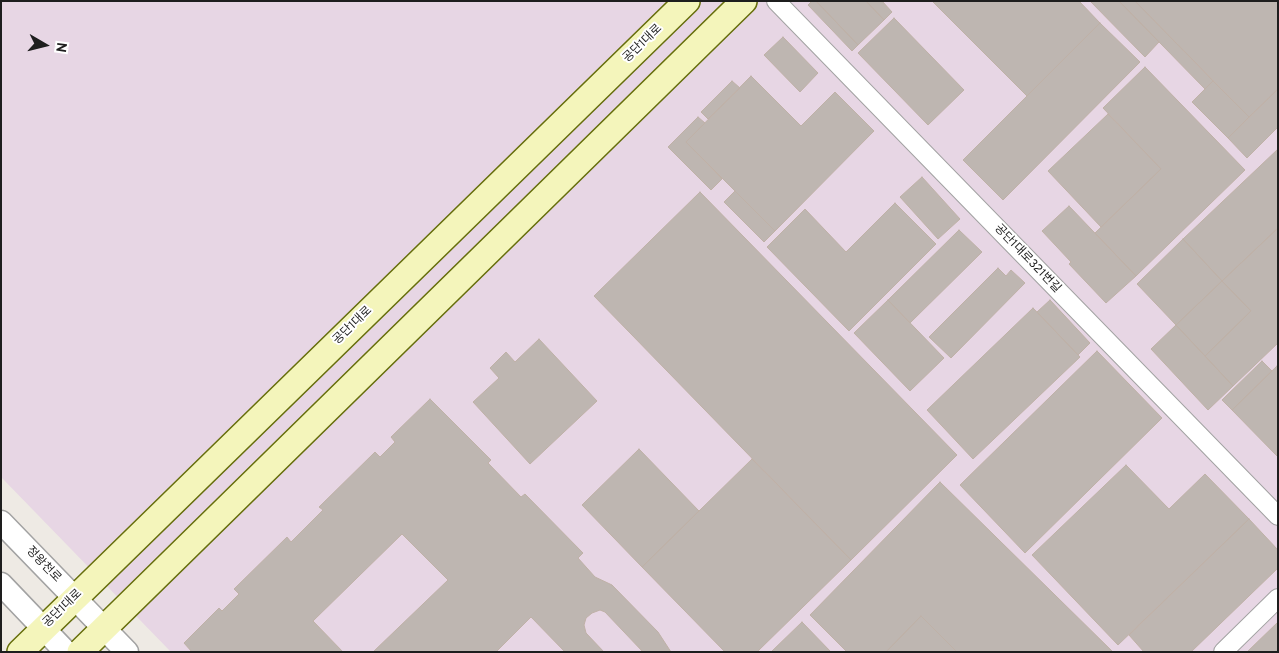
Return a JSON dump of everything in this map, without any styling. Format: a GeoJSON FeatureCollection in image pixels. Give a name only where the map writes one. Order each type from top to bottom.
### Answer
{"type":"FeatureCollection","features":[{"type":"Feature","properties":{"kind":"main road","name":"공단1대로"},"geometry":{"type":"LineString","coordinates":[[20,652],[687,1]]}},
{"type":"Feature","properties":{"kind":"main road"},"geometry":{"type":"LineString","coordinates":[[80,652],[744,1]]}},
{"type":"Feature","properties":{"kind":"street","name":"공단1대로321번길"},"geometry":{"type":"LineString","coordinates":[[776,1],[1278,516]]}},
{"type":"Feature","properties":{"kind":"street","name":"정왕천로"},"geometry":{"type":"LineString","coordinates":[[1,522],[127,652]]}},
{"type":"Feature","properties":{"kind":"street"},"geometry":{"type":"LineString","coordinates":[[1,584],[66,652]]}},
{"type":"Feature","properties":{"kind":"street"},"geometry":{"type":"LineString","coordinates":[[1223,652],[1278,598]]}},
{"type":"Feature","properties":{"kind":"shaded area"},"geometry":{"type":"Polygon","coordinates":[[[1,1],[1278,1],[1278,652],[171,652],[1,477],[1,1]]]}},
{"type":"Feature","properties":{"kind":"building"},"geometry":{"type":"Polygon","coordinates":[[[812,1],[816,1],[858,45],[852,51],[808,5],[812,1]]]}},
{"type":"Feature","properties":{"kind":"building"},"geometry":{"type":"Polygon","coordinates":[[[818,1],[866,1],[884,20],[858,45],[818,1]]]}},
{"type":"Feature","properties":{"kind":"building"},"geometry":{"type":"Polygon","coordinates":[[[866,1],[882,1],[892,12],[884,20],[866,1]]]}},
{"type":"Feature","properties":{"kind":"building"},"geometry":{"type":"Polygon","coordinates":[[[932,1],[1079,1],[1100,23],[1027,96],[932,1]]]}},
{"type":"Feature","properties":{"kind":"building"},"geometry":{"type":"Polygon","coordinates":[[[1090,1],[1119,1],[1159,42],[1145,57],[1090,1]]]}},
{"type":"Feature","properties":{"kind":"building"},"geometry":{"type":"Polygon","coordinates":[[[1119,1],[1135,1],[1213,81],[1205,89],[1119,1]]]}},
{"type":"Feature","properties":{"kind":"building"},"geometry":{"type":"Polygon","coordinates":[[[1135,1],[1278,1],[1278,89],[1249,117],[1135,1]]]}},
{"type":"Feature","properties":{"kind":"building"},"geometry":{"type":"Polygon","coordinates":[[[894,18],[964,90],[928,125],[858,53],[894,18]]]}},
{"type":"Feature","properties":{"kind":"building"},"geometry":{"type":"Polygon","coordinates":[[[1100,23],[1140,62],[1003,200],[963,160],[1100,23]]]}},
{"type":"Feature","properties":{"kind":"building"},"geometry":{"type":"Polygon","coordinates":[[[783,37],[818,73],[800,92],[764,55],[783,37]]]}},
{"type":"Feature","properties":{"kind":"building"},"geometry":{"type":"Polygon","coordinates":[[[1145,67],[1245,170],[1136,276],[1095,233],[1161,169],[1103,108],[1145,67]]]}},
{"type":"Feature","properties":{"kind":"building"},"geometry":{"type":"Polygon","coordinates":[[[751,76],[801,126],[835,92],[874,131],[775,231],[686,142],[751,76]]]}},
{"type":"Feature","properties":{"kind":"building"},"geometry":{"type":"Polygon","coordinates":[[[732,81],[740,88],[708,119],[701,112],[732,81]]]}},
{"type":"Feature","properties":{"kind":"building"},"geometry":{"type":"Polygon","coordinates":[[[1213,81],[1249,117],[1228,138],[1192,102],[1213,81]]]}},
{"type":"Feature","properties":{"kind":"building"},"geometry":{"type":"Polygon","coordinates":[[[1278,89],[1278,127],[1247,158],[1228,138],[1278,89]]]}},
{"type":"Feature","properties":{"kind":"building"},"geometry":{"type":"Polygon","coordinates":[[[1108,114],[1161,169],[1101,227],[1048,171],[1108,114]]]}},
{"type":"Feature","properties":{"kind":"building"},"geometry":{"type":"Polygon","coordinates":[[[698,117],[705,123],[686,142],[722,179],[711,190],[668,147],[698,117]]]}},
{"type":"Feature","properties":{"kind":"building"},"geometry":{"type":"Polygon","coordinates":[[[1278,149],[1278,228],[1222,281],[1183,239],[1278,149]]]}},
{"type":"Feature","properties":{"kind":"building"},"geometry":{"type":"Polygon","coordinates":[[[922,177],[960,219],[938,239],[900,197],[922,177]]]}},
{"type":"Feature","properties":{"kind":"building"},"geometry":{"type":"Polygon","coordinates":[[[735,191],[775,231],[764,242],[724,202],[735,191]]]}},
{"type":"Feature","properties":{"kind":"building"},"geometry":{"type":"Polygon","coordinates":[[[700,192],[957,455],[851,560],[594,296],[700,192]]]}},
{"type":"Feature","properties":{"kind":"building"},"geometry":{"type":"Polygon","coordinates":[[[895,203],[936,244],[849,331],[767,247],[805,209],[846,252],[895,203]]]}},
{"type":"Feature","properties":{"kind":"building"},"geometry":{"type":"Polygon","coordinates":[[[1069,206],[1136,276],[1106,303],[1069,264],[1071,262],[1042,231],[1069,206]]]}},
{"type":"Feature","properties":{"kind":"building"},"geometry":{"type":"Polygon","coordinates":[[[1278,228],[1278,343],[1233,386],[1205,356],[1251,311],[1222,281],[1278,228]]]}},
{"type":"Feature","properties":{"kind":"building"},"geometry":{"type":"Polygon","coordinates":[[[959,230],[982,252],[910,323],[888,300],[959,230]]]}},
{"type":"Feature","properties":{"kind":"building"},"geometry":{"type":"Polygon","coordinates":[[[1183,239],[1222,281],[1176,325],[1137,284],[1183,239]]]}},
{"type":"Feature","properties":{"kind":"building"},"geometry":{"type":"Polygon","coordinates":[[[998,268],[1006,276],[1011,270],[1025,283],[951,358],[929,337],[998,268]]]}},
{"type":"Feature","properties":{"kind":"building"},"geometry":{"type":"Polygon","coordinates":[[[1222,281],[1251,311],[1205,356],[1176,325],[1222,281]]]}},
{"type":"Feature","properties":{"kind":"building"},"geometry":{"type":"Polygon","coordinates":[[[888,300],[944,358],[910,391],[854,333],[888,300]]]}},
{"type":"Feature","properties":{"kind":"building"},"geometry":{"type":"Polygon","coordinates":[[[1050,300],[1090,343],[1078,355],[1037,312],[1050,300]]]}},
{"type":"Feature","properties":{"kind":"building"},"geometry":{"type":"Polygon","coordinates":[[[1033,308],[1080,357],[973,459],[927,410],[1033,308]]]}},
{"type":"Feature","properties":{"kind":"building"},"geometry":{"type":"Polygon","coordinates":[[[1176,325],[1233,386],[1208,410],[1151,349],[1176,325]]]}},
{"type":"Feature","properties":{"kind":"building"},"geometry":{"type":"Polygon","coordinates":[[[539,339],[597,401],[530,464],[473,402],[499,378],[490,368],[506,352],[515,362],[539,339]]]}},
{"type":"Feature","properties":{"kind":"building"},"geometry":{"type":"Polygon","coordinates":[[[1097,351],[1162,418],[1025,553],[960,485],[1097,351]]]}},
{"type":"Feature","properties":{"kind":"building"},"geometry":{"type":"Polygon","coordinates":[[[1262,361],[1272,371],[1232,410],[1222,400],[1262,361]]]}},
{"type":"Feature","properties":{"kind":"building"},"geometry":{"type":"Polygon","coordinates":[[[1278,367],[1278,457],[1232,410],[1278,367]]]}},
{"type":"Feature","properties":{"kind":"building"},"geometry":{"type":"Polygon","coordinates":[[[430,399],[491,460],[488,463],[521,497],[525,494],[583,553],[578,558],[595,577],[612,585],[658,632],[671,652],[643,652],[605,612],[600,610],[586,618],[584,625],[586,633],[604,652],[565,652],[531,617],[496,652],[373,652],[448,580],[402,534],[313,621],[343,652],[192,652],[184,643],[219,608],[222,611],[239,594],[234,589],[287,537],[291,542],[323,510],[319,507],[375,452],[380,457],[395,442],[391,437],[430,399]]]}},
{"type":"Feature","properties":{"kind":"building"},"geometry":{"type":"Polygon","coordinates":[[[639,449],[699,511],[642,567],[582,505],[639,449]]]}},
{"type":"Feature","properties":{"kind":"building"},"geometry":{"type":"Polygon","coordinates":[[[752,459],[851,560],[757,652],[725,652],[642,567],[752,459]]]}},
{"type":"Feature","properties":{"kind":"building"},"geometry":{"type":"Polygon","coordinates":[[[1126,465],[1169,509],[1205,474],[1249,519],[1118,645],[1032,555],[1126,465]]]}},
{"type":"Feature","properties":{"kind":"building"},"geometry":{"type":"Polygon","coordinates":[[[940,482],[1113,652],[957,652],[921,616],[886,652],[847,652],[810,615],[940,482]]]}},
{"type":"Feature","properties":{"kind":"building"},"geometry":{"type":"Polygon","coordinates":[[[1249,519],[1278,550],[1278,568],[1191,652],[1144,652],[1129,635],[1249,519]]]}},
{"type":"Feature","properties":{"kind":"building"},"geometry":{"type":"Polygon","coordinates":[[[921,616],[957,652],[886,652],[921,616]]]}},
{"type":"Feature","properties":{"kind":"building"},"geometry":{"type":"Polygon","coordinates":[[[802,622],[831,652],[771,652],[802,622]]]}},
{"type":"Feature","properties":{"kind":"building"},"geometry":{"type":"Polygon","coordinates":[[[1278,622],[1278,652],[1247,652],[1278,622]]]}}]}
